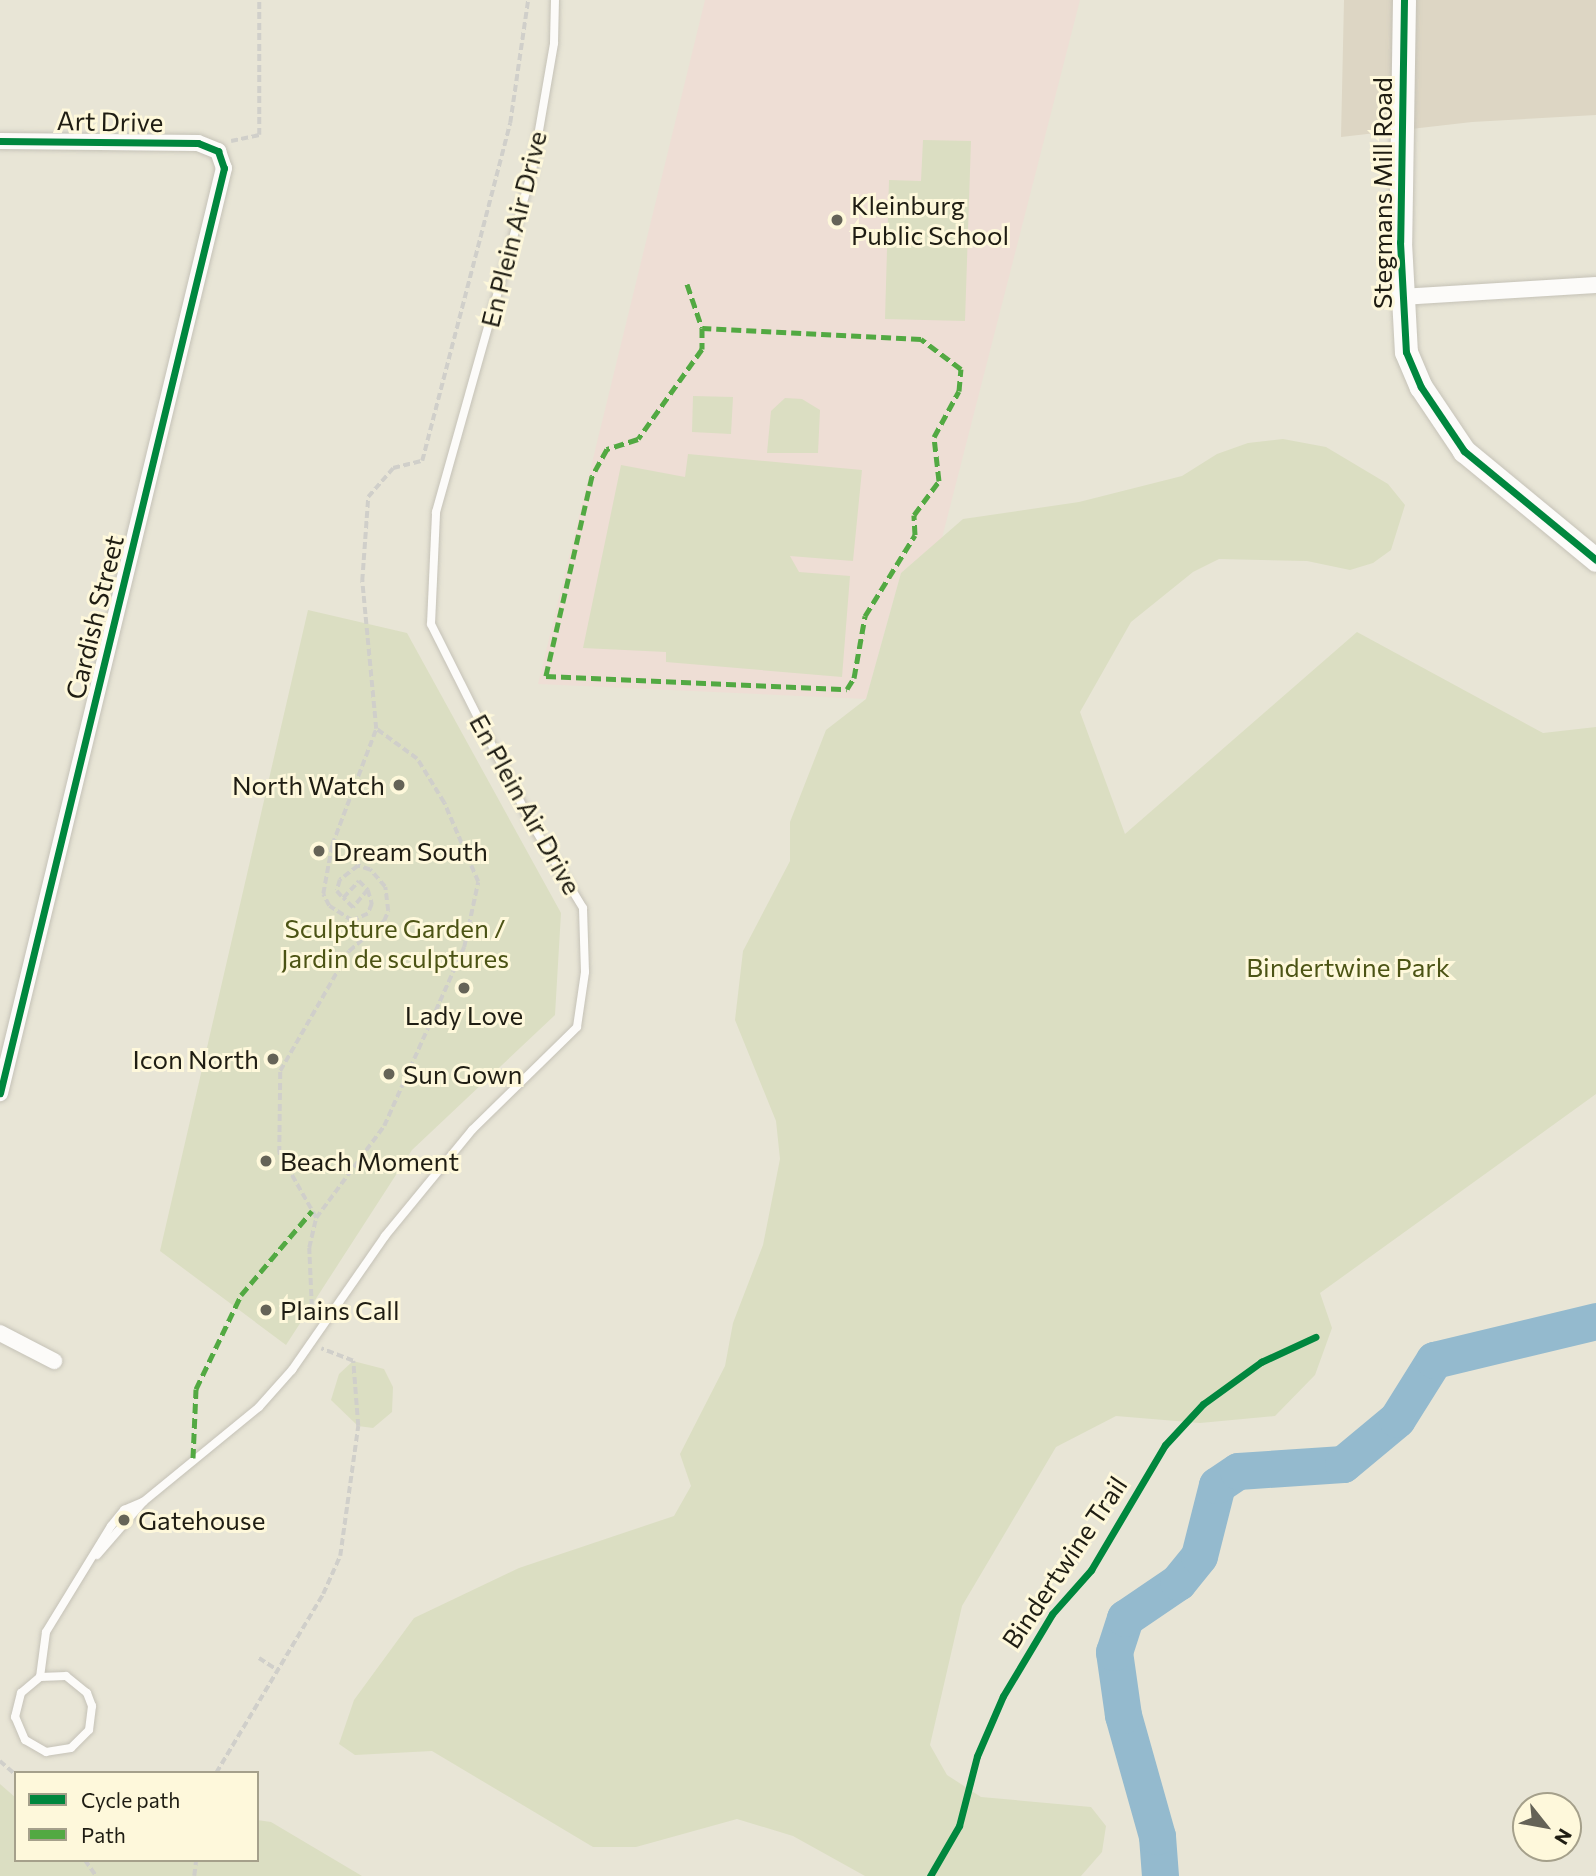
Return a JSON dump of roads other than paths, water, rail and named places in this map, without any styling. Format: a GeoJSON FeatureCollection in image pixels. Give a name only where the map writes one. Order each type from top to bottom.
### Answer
{"type":"FeatureCollection","features":[{"type":"Feature","properties":{"kind":"street","name":"Stegmans Mill Road"},"geometry":{"type":"LineString","coordinates":[[1404,0],[1401,297],[1406,352],[1421,387],[1464,451],[1596,560]]}},
{"type":"Feature","properties":{"kind":"street","name":"Art Drive"},"geometry":{"type":"LineString","coordinates":[[0,141],[198,143],[218,151]]}},
{"type":"Feature","properties":{"kind":"street","name":"Cardish Street"},"geometry":{"type":"LineString","coordinates":[[0,1093],[224,168],[218,151]]}},
{"type":"Feature","properties":{"kind":"street"},"geometry":{"type":"LineString","coordinates":[[1401,297],[1596,285]]}},
{"type":"Feature","properties":{"kind":"street"},"geometry":{"type":"LineString","coordinates":[[0,1333],[54,1361]]}},
{"type":"Feature","properties":{"kind":"lane","name":"En Plein Air Drive"},"geometry":{"type":"LineString","coordinates":[[40,1677],[46,1632],[97,1555],[143,1502],[259,1407],[314,1342],[385,1236],[463,1140],[577,1027],[585,972],[583,908],[530,821],[431,624],[436,512],[532,171],[554,43],[555,0]]}},
{"type":"Feature","properties":{"kind":"lane"},"geometry":{"type":"LineString","coordinates":[[66,1676],[87,1693],[92,1706],[89,1730],[71,1748],[47,1752],[25,1740],[15,1717],[21,1693],[40,1677],[66,1676]]}},
{"type":"Feature","properties":{"kind":"waterway"},"geometry":{"type":"LineString","coordinates":[[1160,1876],[1157,1836],[1123,1715],[1114,1652],[1125,1618],[1178,1582],[1199,1556],[1217,1485],[1238,1471],[1343,1464],[1397,1419],[1434,1360],[1596,1321]]}},
{"type":"Feature","properties":{"kind":"place","name":"Kleinburg Public School"},"geometry":{"type":"Point","coordinates":[837,220]}},
{"type":"Feature","properties":{"kind":"place","name":"North Watch"},"geometry":{"type":"Point","coordinates":[399,785]}},
{"type":"Feature","properties":{"kind":"place","name":"Dream South"},"geometry":{"type":"Point","coordinates":[319,851]}},
{"type":"Feature","properties":{"kind":"place","name":"Lady Love"},"geometry":{"type":"Point","coordinates":[464,988]}},
{"type":"Feature","properties":{"kind":"place","name":"Icon North"},"geometry":{"type":"Point","coordinates":[273,1059]}},
{"type":"Feature","properties":{"kind":"place","name":"Sun Gown"},"geometry":{"type":"Point","coordinates":[389,1074]}},
{"type":"Feature","properties":{"kind":"place","name":"Beach Moment"},"geometry":{"type":"Point","coordinates":[266,1161]}},
{"type":"Feature","properties":{"kind":"place","name":"Plains Call"},"geometry":{"type":"Point","coordinates":[266,1310]}},
{"type":"Feature","properties":{"kind":"place","name":"Gatehouse"},"geometry":{"type":"Point","coordinates":[124,1520]}},
{"type":"Feature","properties":{"kind":"park label","name":"Sculpture Garden / Jardin de sculptures"},"geometry":{"type":"Point","coordinates":[395,943]}},
{"type":"Feature","properties":{"kind":"park label","name":"Bindertwine Park"},"geometry":{"type":"Point","coordinates":[1348,967]}}]}
